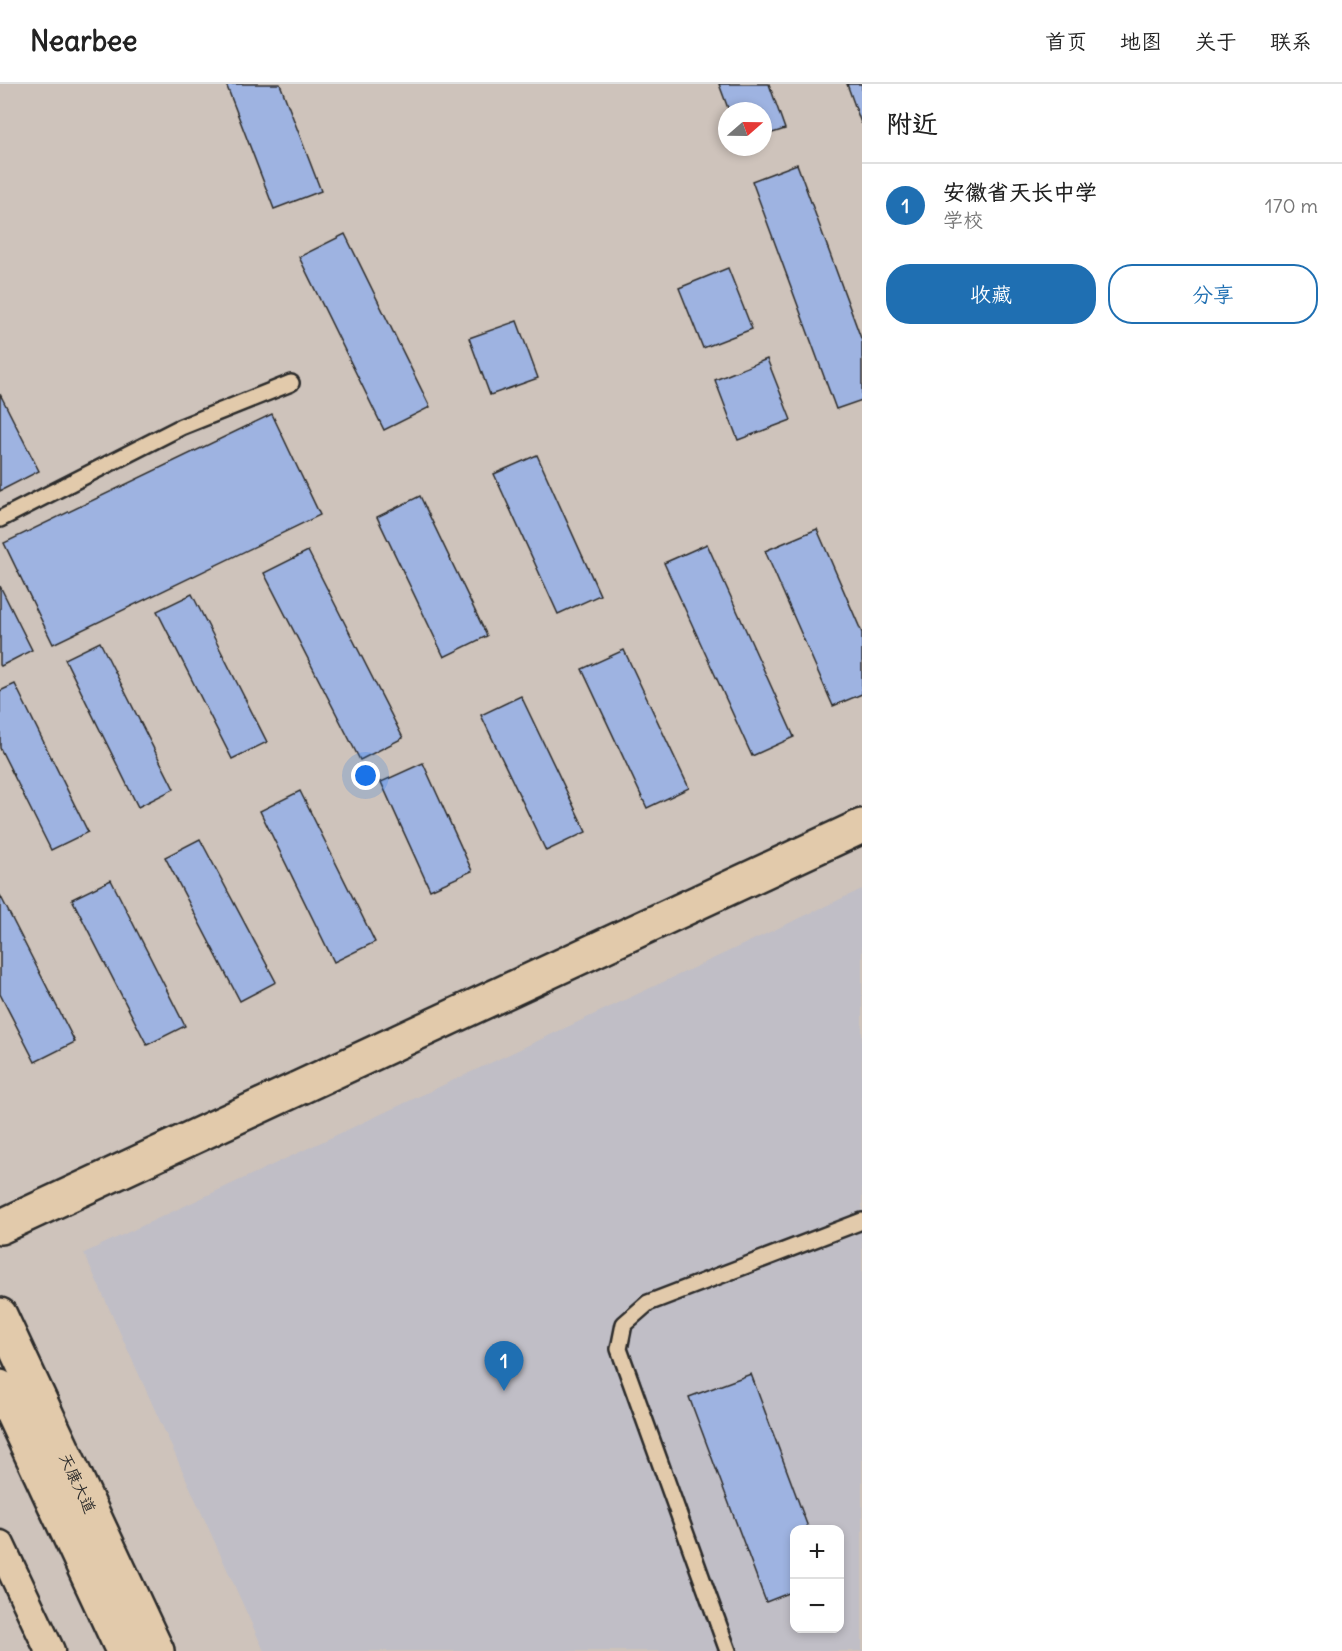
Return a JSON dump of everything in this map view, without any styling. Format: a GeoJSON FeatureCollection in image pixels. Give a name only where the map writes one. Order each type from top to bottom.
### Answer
{"type":"FeatureCollection","features":[{"type":"Feature","properties":{"kind":"street"},"geometry":{"type":"LineString","coordinates":[[0,1227],[862,826]]}},
{"type":"Feature","properties":{"kind":"street","name":"天康大道"},"geometry":{"type":"LineString","coordinates":[[0,1315],[157,1651]]}},
{"type":"Feature","properties":{"kind":"street","name":"天康大道"},"geometry":{"type":"LineString","coordinates":[[0,1387],[123,1651]]}},
{"type":"Feature","properties":{"kind":"street"},"geometry":{"type":"LineString","coordinates":[[0,1545],[50,1651]]}},
{"type":"Feature","properties":{"kind":"lane"},"geometry":{"type":"LineString","coordinates":[[0,519],[181,427],[291,383]]}},
{"type":"Feature","properties":{"kind":"lane"},"geometry":{"type":"LineString","coordinates":[[728,1651],[619,1349],[624,1324],[648,1303],[862,1221]]}},
{"type":"Feature","properties":{"kind":"shaded area"},"geometry":{"type":"Polygon","coordinates":[[[862,889],[862,1651],[264,1651],[84,1253],[862,889]]]}},
{"type":"Feature","properties":{"kind":"building"},"geometry":{"type":"Polygon","coordinates":[[[226,84],[280,84],[321,191],[274,209],[226,84]]]}},
{"type":"Feature","properties":{"kind":"building"},"geometry":{"type":"Polygon","coordinates":[[[719,84],[769,84],[785,129],[772,133],[772,102],[726,102],[719,84]]]}},
{"type":"Feature","properties":{"kind":"building"},"geometry":{"type":"Polygon","coordinates":[[[847,84],[862,84],[862,123],[861,123],[847,84]]]}},
{"type":"Feature","properties":{"kind":"building"},"geometry":{"type":"Polygon","coordinates":[[[797,164],[862,341],[862,400],[836,409],[752,181],[797,164]]]}},
{"type":"Feature","properties":{"kind":"building"},"geometry":{"type":"Polygon","coordinates":[[[345,234],[430,407],[384,430],[299,257],[345,234]]]}},
{"type":"Feature","properties":{"kind":"building"},"geometry":{"type":"Polygon","coordinates":[[[728,268],[752,329],[703,348],[679,288],[728,268]]]}},
{"type":"Feature","properties":{"kind":"building"},"geometry":{"type":"Polygon","coordinates":[[[517,321],[538,378],[490,395],[469,338],[517,321]]]}},
{"type":"Feature","properties":{"kind":"building"},"geometry":{"type":"Polygon","coordinates":[[[767,359],[791,420],[738,440],[715,380],[767,359]]]}},
{"type":"Feature","properties":{"kind":"building"},"geometry":{"type":"Polygon","coordinates":[[[0,394],[39,471],[0,491],[0,394]]]}},
{"type":"Feature","properties":{"kind":"building"},"geometry":{"type":"Polygon","coordinates":[[[272,414],[320,515],[53,644],[4,543],[272,414]]]}},
{"type":"Feature","properties":{"kind":"building"},"geometry":{"type":"Polygon","coordinates":[[[537,455],[600,595],[558,614],[494,474],[537,455]]]}},
{"type":"Feature","properties":{"kind":"building"},"geometry":{"type":"Polygon","coordinates":[[[420,496],[487,636],[444,657],[377,517],[420,496]]]}},
{"type":"Feature","properties":{"kind":"building"},"geometry":{"type":"Polygon","coordinates":[[[817,529],[862,633],[862,694],[833,706],[765,551],[817,529]]]}},
{"type":"Feature","properties":{"kind":"building"},"geometry":{"type":"Polygon","coordinates":[[[707,544],[794,737],[752,756],[664,563],[707,544]]]}},
{"type":"Feature","properties":{"kind":"building"},"geometry":{"type":"Polygon","coordinates":[[[308,551],[403,738],[360,760],[264,573],[308,551]]]}},
{"type":"Feature","properties":{"kind":"building"},"geometry":{"type":"Polygon","coordinates":[[[0,586],[32,650],[1,666],[0,665],[0,586]]]}},
{"type":"Feature","properties":{"kind":"building"},"geometry":{"type":"Polygon","coordinates":[[[192,594],[267,742],[232,759],[157,611],[192,594]]]}},
{"type":"Feature","properties":{"kind":"building"},"geometry":{"type":"Polygon","coordinates":[[[100,642],[174,789],[138,807],[65,659],[100,642]]]}},
{"type":"Feature","properties":{"kind":"building"},"geometry":{"type":"Polygon","coordinates":[[[624,650],[689,788],[647,808],[582,669],[624,650]]]}},
{"type":"Feature","properties":{"kind":"building"},"geometry":{"type":"Polygon","coordinates":[[[15,684],[88,832],[51,850],[0,748],[0,691],[15,684]]]}},
{"type":"Feature","properties":{"kind":"building"},"geometry":{"type":"Polygon","coordinates":[[[521,696],[586,832],[546,851],[481,715],[521,696]]]}},
{"type":"Feature","properties":{"kind":"building"},"geometry":{"type":"Polygon","coordinates":[[[423,763],[472,871],[430,890],[381,782],[423,763]]]}},
{"type":"Feature","properties":{"kind":"building"},"geometry":{"type":"Polygon","coordinates":[[[300,791],[375,942],[334,962],[260,811],[300,791]]]}},
{"type":"Feature","properties":{"kind":"building"},"geometry":{"type":"Polygon","coordinates":[[[200,839],[276,982],[240,1001],[165,857],[200,839]]]}},
{"type":"Feature","properties":{"kind":"building"},"geometry":{"type":"Polygon","coordinates":[[[111,880],[185,1026],[147,1045],[72,899],[111,880]]]}},
{"type":"Feature","properties":{"kind":"building"},"geometry":{"type":"Polygon","coordinates":[[[0,895],[75,1042],[35,1062],[0,994],[0,895]]]}},
{"type":"Feature","properties":{"kind":"building"},"geometry":{"type":"Polygon","coordinates":[[[751,1374],[807,1525],[790,1525],[790,1593],[766,1602],[689,1397],[751,1374]]]}},
{"type":"Feature","properties":{"kind":"place","name":"安徽省天长中学"},"geometry":{"type":"Point","coordinates":[504,1391]}}]}
